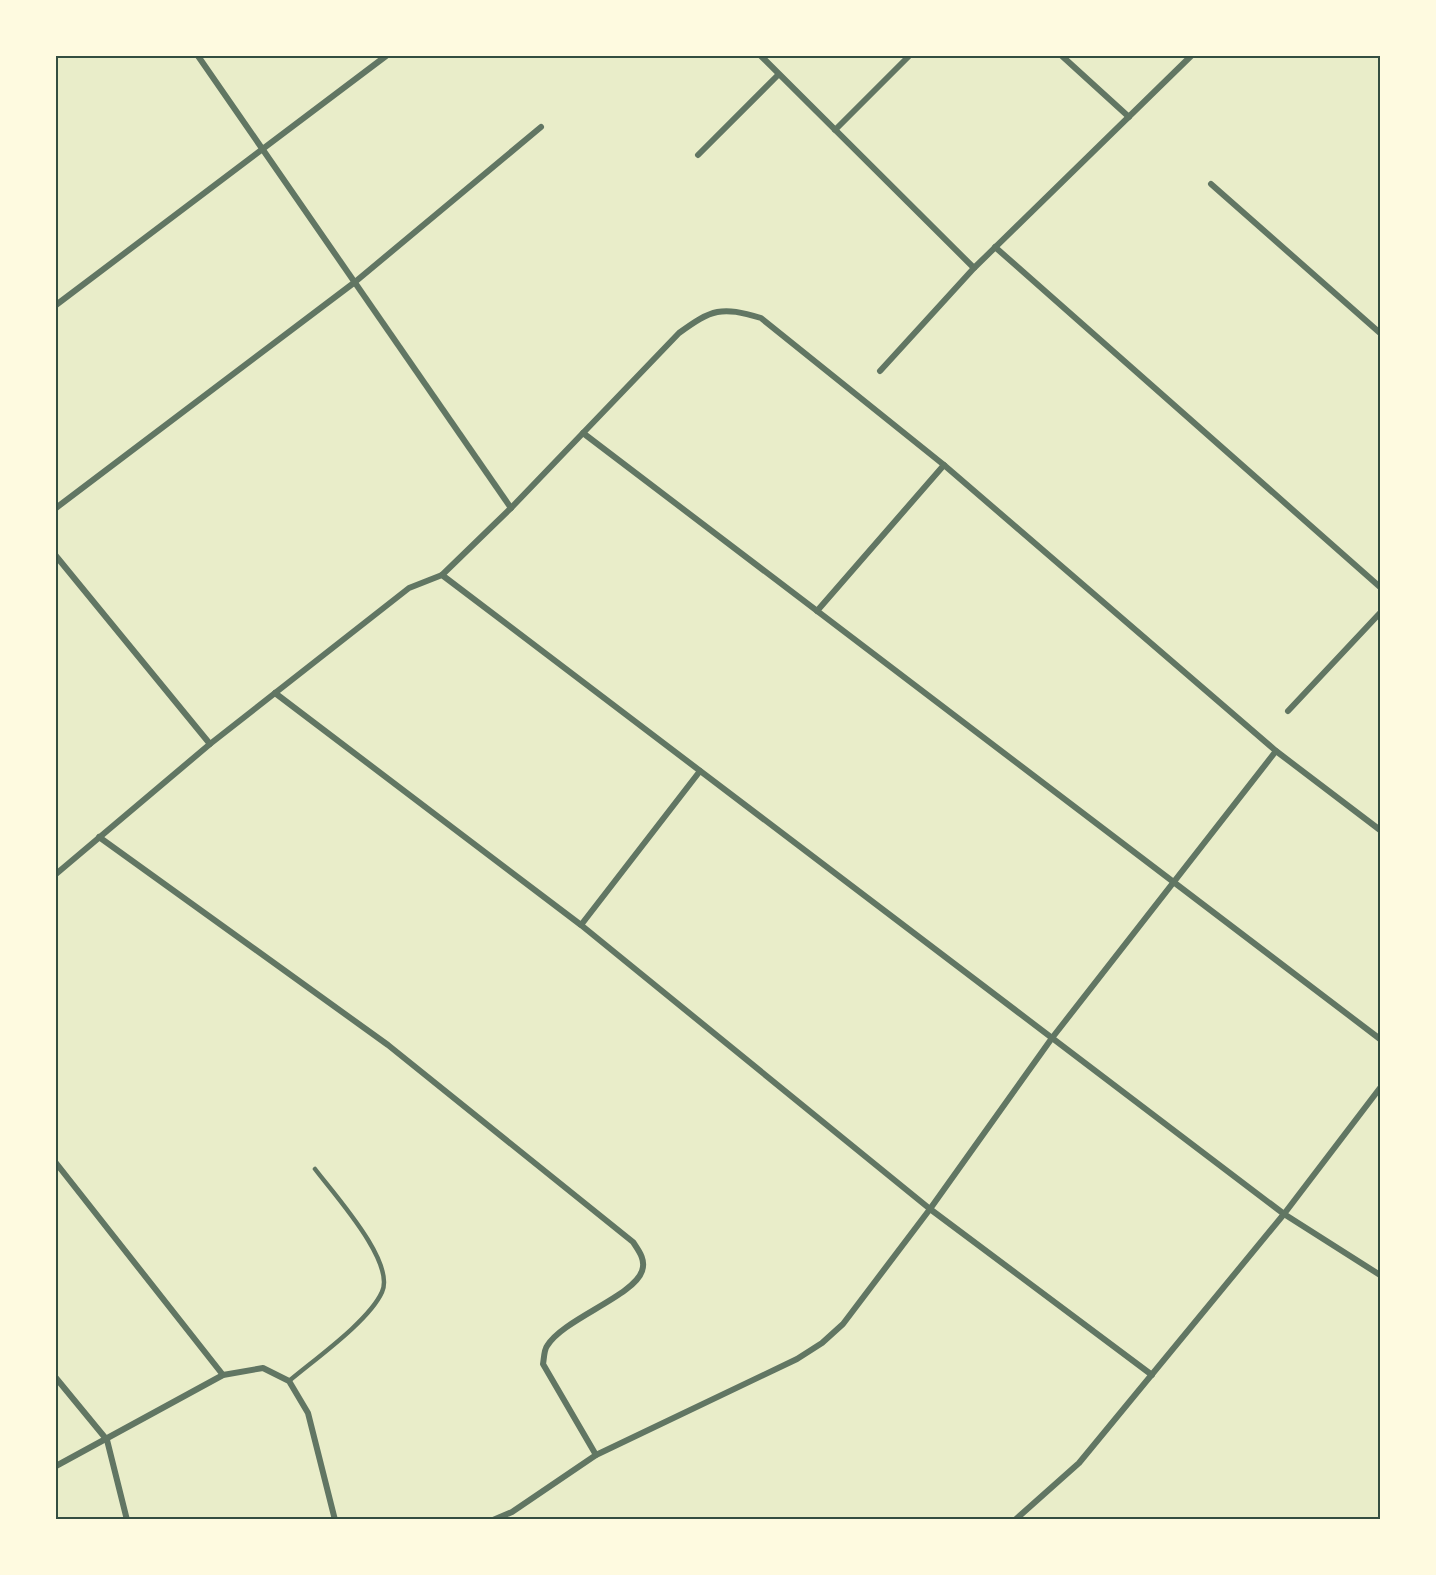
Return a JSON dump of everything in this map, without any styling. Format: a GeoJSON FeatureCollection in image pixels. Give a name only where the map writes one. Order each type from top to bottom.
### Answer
{"type":"FeatureCollection","features":[{"type":"Feature","properties":{"kind":"street"},"geometry":{"type":"LineString","coordinates":[[198,56],[511,508]]}},
{"type":"Feature","properties":{"kind":"street"},"geometry":{"type":"LineString","coordinates":[[56,305],[386,56]]}},
{"type":"Feature","properties":{"kind":"street"},"geometry":{"type":"LineString","coordinates":[[761,56],[974,268]]}},
{"type":"Feature","properties":{"kind":"street"},"geometry":{"type":"LineString","coordinates":[[835,130],[909,56]]}},
{"type":"Feature","properties":{"kind":"street"},"geometry":{"type":"LineString","coordinates":[[1062,56],[1129,117]]}},
{"type":"Feature","properties":{"kind":"street"},"geometry":{"type":"LineString","coordinates":[[880,371],[974,268],[1191,56]]}},
{"type":"Feature","properties":{"kind":"street"},"geometry":{"type":"LineString","coordinates":[[698,155],[778,75]]}},
{"type":"Feature","properties":{"kind":"street"},"geometry":{"type":"LineString","coordinates":[[56,508],[355,282],[541,127]]}},
{"type":"Feature","properties":{"kind":"street"},"geometry":{"type":"LineString","coordinates":[[1211,184],[1380,333]]}},
{"type":"Feature","properties":{"kind":"street"},"geometry":{"type":"LineString","coordinates":[[995,247],[1380,587]]}},
{"type":"Feature","properties":{"kind":"street"},"geometry":{"type":"LineString","coordinates":[[56,874],[210,744],[409,588],[442,575],[511,508],[679,333],[705,314],[733,309],[761,318],[944,465],[1276,751],[1380,830]]}},
{"type":"Feature","properties":{"kind":"street"},"geometry":{"type":"LineString","coordinates":[[583,433],[1380,1039]]}},
{"type":"Feature","properties":{"kind":"street"},"geometry":{"type":"LineString","coordinates":[[817,611],[944,465]]}},
{"type":"Feature","properties":{"kind":"street"},"geometry":{"type":"LineString","coordinates":[[56,556],[210,744]]}},
{"type":"Feature","properties":{"kind":"street"},"geometry":{"type":"LineString","coordinates":[[442,575],[1284,1214],[1380,1275]]}},
{"type":"Feature","properties":{"kind":"street"},"geometry":{"type":"LineString","coordinates":[[1288,711],[1380,613]]}},
{"type":"Feature","properties":{"kind":"street"},"geometry":{"type":"LineString","coordinates":[[275,693],[581,926],[930,1209],[1152,1375]]}},
{"type":"Feature","properties":{"kind":"street"},"geometry":{"type":"LineString","coordinates":[[493,1520],[512,1512],[596,1455],[797,1359],[822,1343],[843,1324],[930,1209],[1052,1038],[1276,751]]}},
{"type":"Feature","properties":{"kind":"street"},"geometry":{"type":"LineString","coordinates":[[581,926],[700,771]]}},
{"type":"Feature","properties":{"kind":"street"},"geometry":{"type":"LineString","coordinates":[[99,837],[388,1045],[633,1242],[643,1258],[642,1272],[633,1284],[562,1330],[546,1347],[543,1364],[596,1455]]}},
{"type":"Feature","properties":{"kind":"street"},"geometry":{"type":"LineString","coordinates":[[1016,1520],[1080,1463],[1284,1214],[1380,1088]]}},
{"type":"Feature","properties":{"kind":"street"},"geometry":{"type":"LineString","coordinates":[[56,1163],[224,1375]]}},
{"type":"Feature","properties":{"kind":"street"},"geometry":{"type":"LineString","coordinates":[[56,1466],[224,1375],[263,1368],[289,1381],[308,1413],[336,1520]]}},
{"type":"Feature","properties":{"kind":"street"},"geometry":{"type":"LineString","coordinates":[[56,1378],[107,1440],[127,1520]]}},
{"type":"Feature","properties":{"kind":"lane"},"geometry":{"type":"LineString","coordinates":[[289,1381],[369,1313],[384,1290],[382,1267],[368,1239],[315,1169]]}}]}
